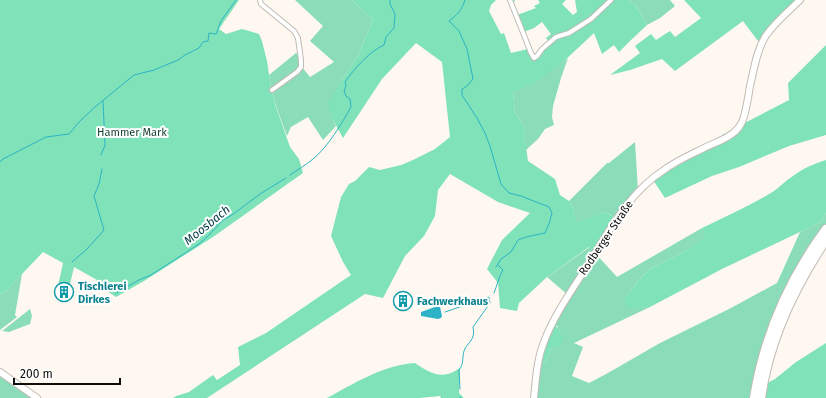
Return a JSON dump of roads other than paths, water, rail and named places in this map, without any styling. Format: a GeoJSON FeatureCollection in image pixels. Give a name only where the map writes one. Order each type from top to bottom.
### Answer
{"type":"FeatureCollection","features":[{"type":"Feature","properties":{"kind":"highway"},"geometry":{"type":"LineString","coordinates":[[754,398],[764,352],[780,308],[804,261],[826,229]]}},
{"type":"Feature","properties":{"kind":"highway"},"geometry":{"type":"LineString","coordinates":[[761,398],[763,381],[770,354],[786,310],[796,290],[826,240]]}},
{"type":"Feature","properties":{"kind":"street"},"geometry":{"type":"LineString","coordinates":[[260,0],[261,4],[294,31],[298,38],[301,60],[301,67],[297,72],[272,90]]}},
{"type":"Feature","properties":{"kind":"street"},"geometry":{"type":"LineString","coordinates":[[510,0],[534,58],[556,37],[569,33],[596,15],[611,0]]}},
{"type":"Feature","properties":{"kind":"street","name":"Rodberger Straße"},"geometry":{"type":"LineString","coordinates":[[534,398],[540,357],[544,342],[551,326],[564,302],[620,215],[647,182],[683,158],[736,132],[742,124],[758,51],[765,36],[800,0]]}},
{"type":"Feature","properties":{"kind":"street"},"geometry":{"type":"LineString","coordinates":[[0,372],[38,398]]}},
{"type":"Feature","properties":{"kind":"water"},"geometry":{"type":"Polygon","coordinates":[[[435,307],[440,307],[441,318],[438,319],[421,316],[421,312],[435,307]]]}},
{"type":"Feature","properties":{"kind":"waterway"},"geometry":{"type":"LineString","coordinates":[[0,162],[3,159],[46,137],[69,134],[95,107],[134,75],[154,70],[178,60],[199,48],[203,42],[208,41],[209,33],[216,34],[221,21],[236,0]]}},
{"type":"Feature","properties":{"kind":"waterway","name":"Moosbach"},"geometry":{"type":"LineString","coordinates":[[290,175],[319,154],[351,107],[350,99],[346,96],[344,91],[346,86],[345,82],[363,61],[374,51],[384,45],[386,37],[394,28],[395,14],[390,4],[390,0]]}},
{"type":"Feature","properties":{"kind":"waterway"},"geometry":{"type":"LineString","coordinates":[[465,0],[459,12],[449,21],[459,31],[467,49],[473,79],[466,87],[462,89],[462,95],[485,133],[501,184],[509,193],[549,207],[552,213],[545,233],[518,240],[511,252],[501,259],[496,267]]}},
{"type":"Feature","properties":{"kind":"waterway"},"geometry":{"type":"LineString","coordinates":[[101,155],[105,145],[103,101]]}},
{"type":"Feature","properties":{"kind":"waterway"},"geometry":{"type":"LineString","coordinates":[[72,262],[87,249],[104,230],[94,196],[99,184],[102,169]]}},
{"type":"Feature","properties":{"kind":"waterway","name":"Moosbach"},"geometry":{"type":"LineString","coordinates":[[116,293],[151,275],[199,244],[223,220],[286,178]]}},
{"type":"Feature","properties":{"kind":"waterway"},"geometry":{"type":"LineString","coordinates":[[494,293],[503,270],[498,265]]}},
{"type":"Feature","properties":{"kind":"waterway"},"geometry":{"type":"LineString","coordinates":[[445,312],[489,297],[490,303],[473,327],[474,332],[472,338],[464,351],[461,368],[459,370],[460,389]]}},
{"type":"Feature","properties":{"kind":"place","name":"Tischlerei Dirkes"},"geometry":{"type":"Point","coordinates":[64,292]}},
{"type":"Feature","properties":{"kind":"place","name":"Fachwerkhaus"},"geometry":{"type":"Point","coordinates":[403,301]}},
{"type":"Feature","properties":{"kind":"park label","name":"Hammer Mark"},"geometry":{"type":"Point","coordinates":[132,132]}}]}
